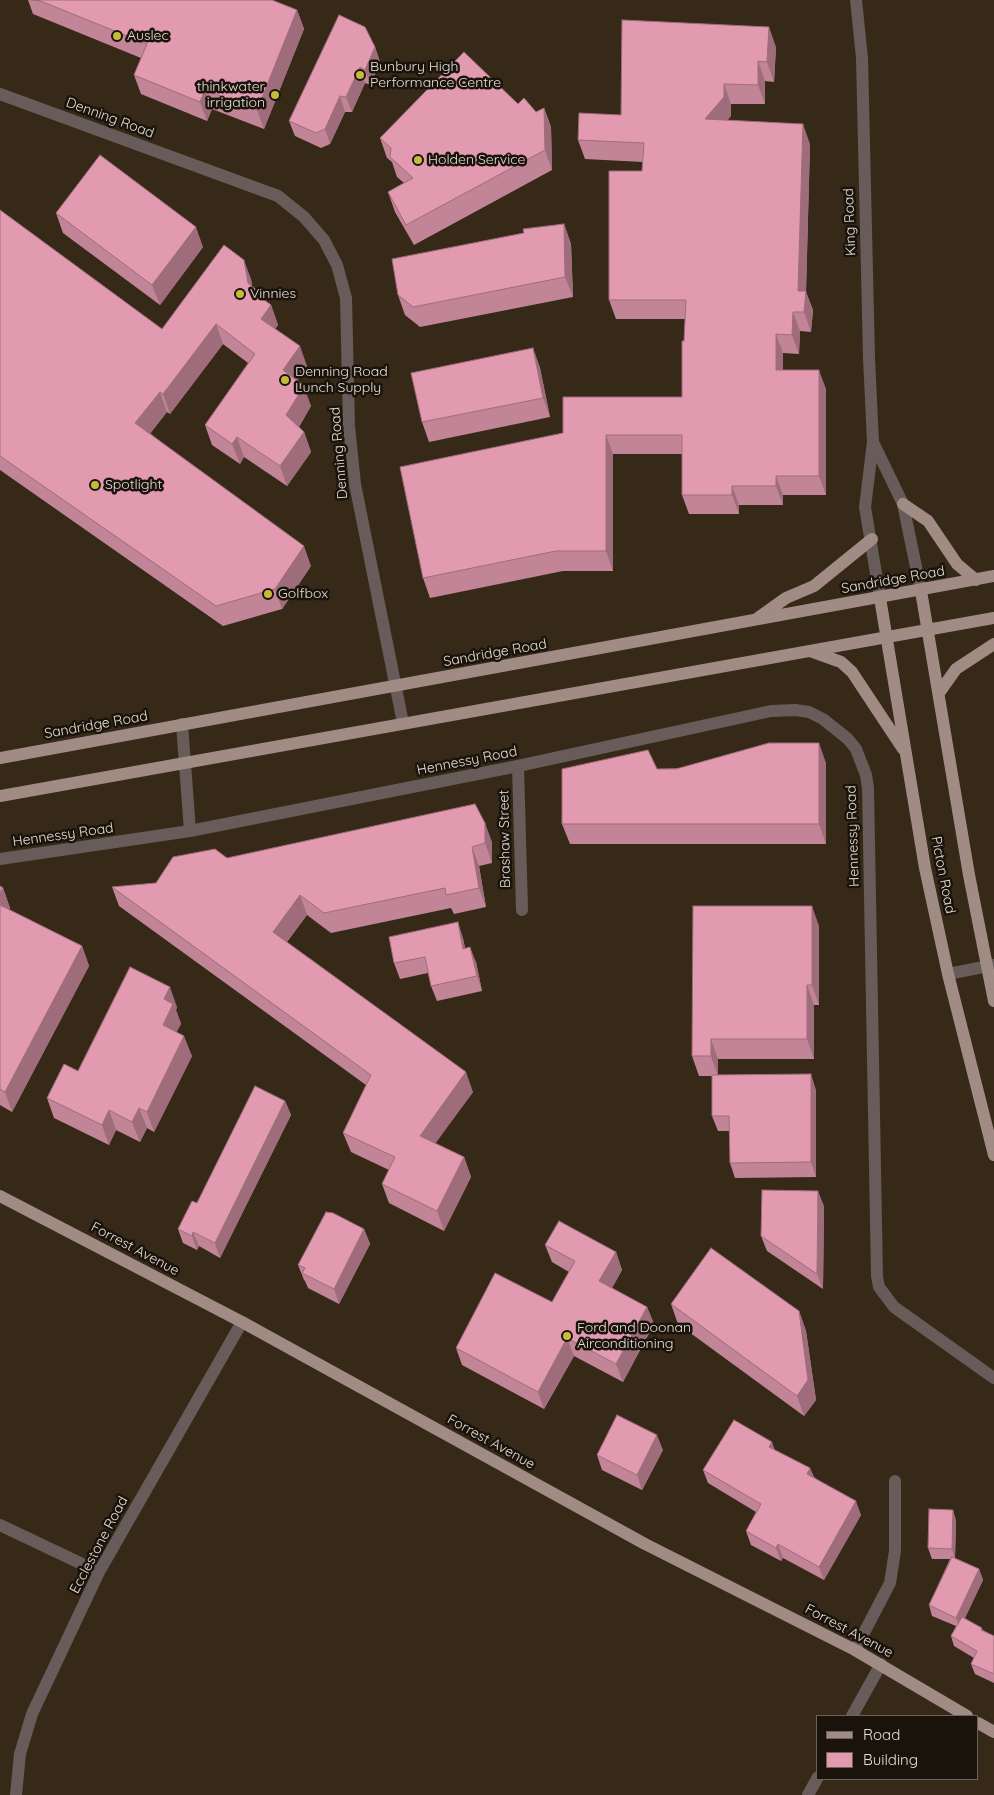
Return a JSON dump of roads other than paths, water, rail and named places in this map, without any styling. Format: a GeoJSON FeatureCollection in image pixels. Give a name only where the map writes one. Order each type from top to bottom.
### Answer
{"type":"FeatureCollection","features":[{"type":"Feature","properties":{"kind":"main road"},"geometry":{"type":"LineString","coordinates":[[903,504],[928,521],[957,564],[976,580]]}},
{"type":"Feature","properties":{"kind":"main road"},"geometry":{"type":"LineString","coordinates":[[754,620],[786,598],[814,586],[872,539]]}},
{"type":"Feature","properties":{"kind":"main road","name":"Sandridge Road"},"geometry":{"type":"LineString","coordinates":[[0,758],[395,684],[994,576]]}},
{"type":"Feature","properties":{"kind":"main road","name":"Picton Road"},"geometry":{"type":"LineString","coordinates":[[920,590],[990,966],[994,1002]]}},
{"type":"Feature","properties":{"kind":"main road","name":"Picton Road"},"geometry":{"type":"LineString","coordinates":[[880,598],[925,868],[948,974],[994,1155]]}},
{"type":"Feature","properties":{"kind":"main road"},"geometry":{"type":"LineString","coordinates":[[0,796],[994,618]]}},
{"type":"Feature","properties":{"kind":"main road"},"geometry":{"type":"LineString","coordinates":[[939,694],[956,669],[994,644]]}},
{"type":"Feature","properties":{"kind":"main road"},"geometry":{"type":"LineString","coordinates":[[811,652],[841,662],[852,672],[906,753]]}},
{"type":"Feature","properties":{"kind":"main road","name":"Forrest Avenue"},"geometry":{"type":"LineString","coordinates":[[0,1196],[242,1322],[645,1544],[855,1650],[965,1715]]}},
{"type":"Feature","properties":{"kind":"main road"},"geometry":{"type":"LineString","coordinates":[[979,1724],[994,1732]]}},
{"type":"Feature","properties":{"kind":"street","name":"King Road"},"geometry":{"type":"LineString","coordinates":[[856,0],[862,58],[869,358],[874,442],[865,507],[872,539],[880,598]]}},
{"type":"Feature","properties":{"kind":"street","name":"Denning Road"},"geometry":{"type":"LineString","coordinates":[[0,94],[278,196],[304,217],[324,240],[337,266],[346,298],[350,426],[355,484],[403,723]]}},
{"type":"Feature","properties":{"kind":"street","name":"King Road"},"geometry":{"type":"LineString","coordinates":[[874,442],[903,504],[920,590]]}},
{"type":"Feature","properties":{"kind":"street","name":"Hennessy Road"},"geometry":{"type":"LineString","coordinates":[[0,859],[190,831],[518,766],[783,710],[809,712],[836,728],[848,739],[862,763],[868,788],[877,1266],[879,1287],[894,1307],[994,1378]]}},
{"type":"Feature","properties":{"kind":"street"},"geometry":{"type":"LineString","coordinates":[[182,724],[187,763],[190,831]]}},
{"type":"Feature","properties":{"kind":"street","name":"Brashaw Street"},"geometry":{"type":"LineString","coordinates":[[518,766],[522,910]]}},
{"type":"Feature","properties":{"kind":"street"},"geometry":{"type":"LineString","coordinates":[[948,974],[990,966]]}},
{"type":"Feature","properties":{"kind":"street","name":"Ecclestone Road"},"geometry":{"type":"LineString","coordinates":[[16,1795],[20,1754],[32,1714],[99,1572],[242,1322]]}},
{"type":"Feature","properties":{"kind":"street"},"geometry":{"type":"LineString","coordinates":[[855,1650],[890,1583],[895,1551],[895,1481]]}},
{"type":"Feature","properties":{"kind":"street"},"geometry":{"type":"LineString","coordinates":[[0,1525],[99,1572]]}},
{"type":"Feature","properties":{"kind":"street"},"geometry":{"type":"LineString","coordinates":[[853,1715],[881,1664]]}},
{"type":"Feature","properties":{"kind":"street"},"geometry":{"type":"LineString","coordinates":[[808,1795],[816,1780]]}},
{"type":"Feature","properties":{"kind":"place","name":"Auslec"},"geometry":{"type":"Point","coordinates":[117,36]}},
{"type":"Feature","properties":{"kind":"place","name":"Bunbury High Performance Centre"},"geometry":{"type":"Point","coordinates":[360,75]}},
{"type":"Feature","properties":{"kind":"place","name":"thinkwater irrigation"},"geometry":{"type":"Point","coordinates":[275,95]}},
{"type":"Feature","properties":{"kind":"place","name":"Holden Service"},"geometry":{"type":"Point","coordinates":[418,160]}},
{"type":"Feature","properties":{"kind":"place","name":"Vinnies"},"geometry":{"type":"Point","coordinates":[240,294]}},
{"type":"Feature","properties":{"kind":"place","name":"Denning Road Lunch Supply"},"geometry":{"type":"Point","coordinates":[285,380]}},
{"type":"Feature","properties":{"kind":"place","name":"Spotlight"},"geometry":{"type":"Point","coordinates":[95,485]}},
{"type":"Feature","properties":{"kind":"place","name":"Golfbox"},"geometry":{"type":"Point","coordinates":[268,594]}},
{"type":"Feature","properties":{"kind":"place","name":"Ford and Doonan Airconditioning"},"geometry":{"type":"Point","coordinates":[567,1336]}}]}
